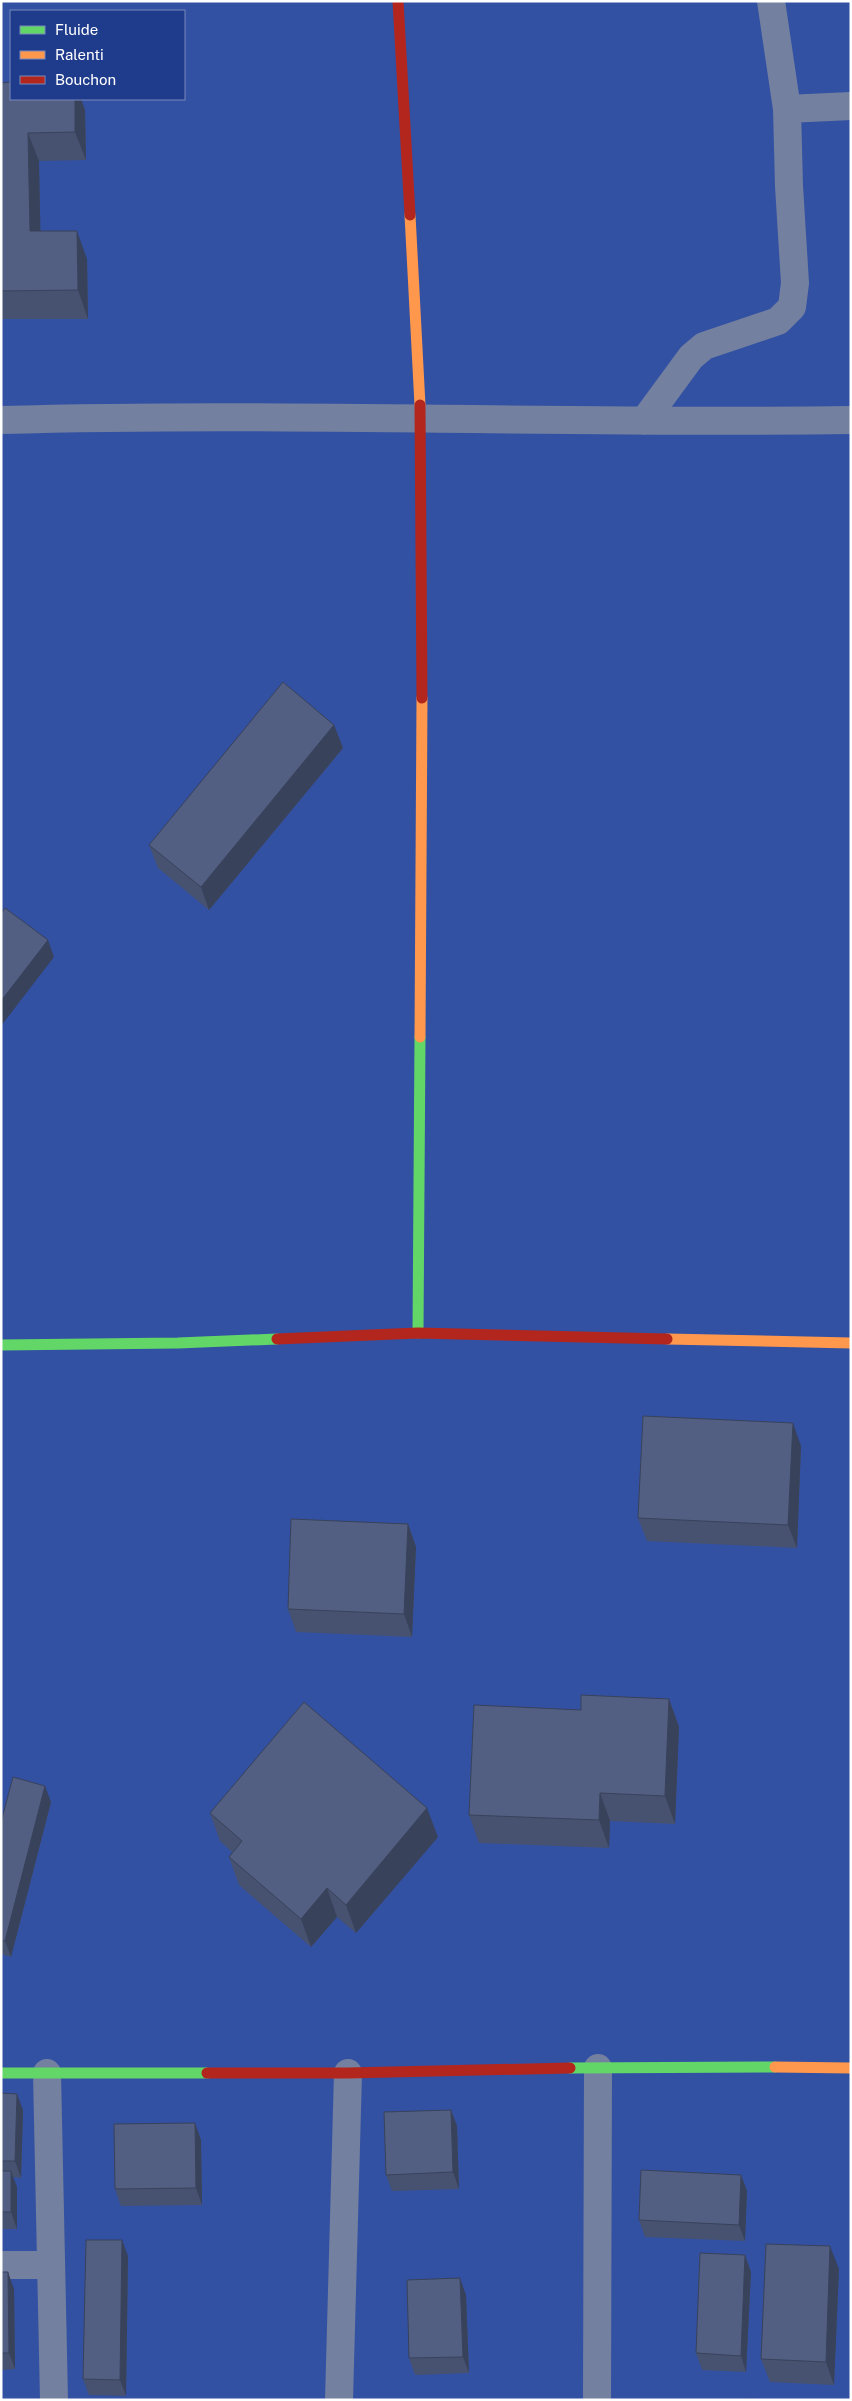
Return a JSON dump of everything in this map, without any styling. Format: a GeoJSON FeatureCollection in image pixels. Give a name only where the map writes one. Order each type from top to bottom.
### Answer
{"type":"FeatureCollection","features":[{"type":"Feature","properties":{"kind":"street"},"geometry":{"type":"LineString","coordinates":[[398,1],[421,418],[422,638],[418,1333]]}},
{"type":"Feature","properties":{"kind":"street"},"geometry":{"type":"LineString","coordinates":[[644,421],[691,357],[704,346],[778,321],[792,307],[795,283],[789,186],[787,109],[771,1]]}},
{"type":"Feature","properties":{"kind":"street"},"geometry":{"type":"LineString","coordinates":[[787,109],[851,106]]}},
{"type":"Feature","properties":{"kind":"street"},"geometry":{"type":"LineString","coordinates":[[1,420],[421,418],[644,421],[851,420]]}},
{"type":"Feature","properties":{"kind":"street"},"geometry":{"type":"LineString","coordinates":[[1,1345],[178,1344],[418,1333],[851,1343]]}},
{"type":"Feature","properties":{"kind":"street"},"geometry":{"type":"LineString","coordinates":[[1,2074],[348,2073],[632,2066],[851,2068]]}},
{"type":"Feature","properties":{"kind":"street"},"geometry":{"type":"LineString","coordinates":[[597,2400],[598,2068]]}},
{"type":"Feature","properties":{"kind":"street"},"geometry":{"type":"LineString","coordinates":[[47,2073],[54,2400]]}},
{"type":"Feature","properties":{"kind":"street"},"geometry":{"type":"LineString","coordinates":[[339,2400],[348,2073]]}},
{"type":"Feature","properties":{"kind":"street"},"geometry":{"type":"LineString","coordinates":[[1,2265],[51,2265]]}},
{"type":"Feature","properties":{"kind":"shaded area"},"geometry":{"type":"Polygon","coordinates":[[[1,1],[851,1],[851,2400],[1,2400],[1,1]]]}},
{"type":"Feature","properties":{"kind":"building"},"geometry":{"type":"Polygon","coordinates":[[[10,82],[10,100],[75,100],[75,132],[28,133],[30,231],[77,231],[78,290],[1,291],[1,83],[10,82]]]}},
{"type":"Feature","properties":{"kind":"building"},"geometry":{"type":"Polygon","coordinates":[[[283,682],[334,725],[201,887],[149,845],[283,682]]]}},
{"type":"Feature","properties":{"kind":"building"},"geometry":{"type":"Polygon","coordinates":[[[5,908],[48,940],[1,1001],[1,913],[5,908]]]}},
{"type":"Feature","properties":{"kind":"building"},"geometry":{"type":"Polygon","coordinates":[[[643,1416],[793,1423],[788,1525],[638,1518],[643,1416]]]}},
{"type":"Feature","properties":{"kind":"building"},"geometry":{"type":"Polygon","coordinates":[[[291,1519],[408,1524],[404,1614],[288,1609],[291,1519]]]}},
{"type":"Feature","properties":{"kind":"building"},"geometry":{"type":"Polygon","coordinates":[[[581,1695],[669,1699],[665,1796],[600,1793],[599,1820],[469,1815],[474,1705],[581,1710],[581,1695]]]}},
{"type":"Feature","properties":{"kind":"building"},"geometry":{"type":"Polygon","coordinates":[[[304,1702],[427,1808],[346,1905],[327,1888],[301,1919],[229,1857],[242,1841],[210,1813],[304,1702]]]}},
{"type":"Feature","properties":{"kind":"building"},"geometry":{"type":"Polygon","coordinates":[[[13,1777],[45,1786],[5,1941],[1,1940],[1,1822],[13,1777]]]}},
{"type":"Feature","properties":{"kind":"building"},"geometry":{"type":"Polygon","coordinates":[[[1,2093],[17,2094],[15,2161],[1,2161],[1,2093]]]}},
{"type":"Feature","properties":{"kind":"building"},"geometry":{"type":"Polygon","coordinates":[[[451,2110],[453,2172],[386,2175],[384,2112],[451,2110]]]}},
{"type":"Feature","properties":{"kind":"building"},"geometry":{"type":"Polygon","coordinates":[[[195,2123],[196,2188],[115,2189],[114,2124],[195,2123]]]}},
{"type":"Feature","properties":{"kind":"building"},"geometry":{"type":"Polygon","coordinates":[[[641,2170],[741,2175],[739,2225],[639,2220],[641,2170]]]}},
{"type":"Feature","properties":{"kind":"building"},"geometry":{"type":"Polygon","coordinates":[[[1,2171],[11,2171],[11,2212],[1,2212],[1,2171]]]}},
{"type":"Feature","properties":{"kind":"building"},"geometry":{"type":"Polygon","coordinates":[[[86,2240],[122,2240],[120,2380],[83,2379],[86,2240]]]}},
{"type":"Feature","properties":{"kind":"building"},"geometry":{"type":"Polygon","coordinates":[[[766,2244],[830,2246],[826,2362],[761,2359],[766,2244]]]}},
{"type":"Feature","properties":{"kind":"building"},"geometry":{"type":"Polygon","coordinates":[[[700,2253],[745,2255],[741,2356],[696,2353],[700,2253]]]}},
{"type":"Feature","properties":{"kind":"building"},"geometry":{"type":"Polygon","coordinates":[[[1,2272],[8,2272],[9,2353],[1,2353],[1,2272]]]}},
{"type":"Feature","properties":{"kind":"building"},"geometry":{"type":"Polygon","coordinates":[[[460,2278],[463,2357],[409,2358],[407,2280],[460,2278]]]}},
{"type":"Feature","properties":{"kind":"traffic: fast"},"geometry":{"type":"LineString","coordinates":[[418,1333],[420,1037]]}},
{"type":"Feature","properties":{"kind":"traffic: fast"},"geometry":{"type":"LineString","coordinates":[[1,1345],[178,1343],[277,1339]]}},
{"type":"Feature","properties":{"kind":"traffic: fast"},"geometry":{"type":"LineString","coordinates":[[570,2068],[775,2067]]}},
{"type":"Feature","properties":{"kind":"traffic: fast"},"geometry":{"type":"LineString","coordinates":[[1,2073],[207,2073]]}},
{"type":"Feature","properties":{"kind":"traffic: slow"},"geometry":{"type":"LineString","coordinates":[[410,215],[420,405]]}},
{"type":"Feature","properties":{"kind":"traffic: slow"},"geometry":{"type":"LineString","coordinates":[[420,1037],[422,698]]}},
{"type":"Feature","properties":{"kind":"traffic: slow"},"geometry":{"type":"LineString","coordinates":[[667,1339],[851,1343]]}},
{"type":"Feature","properties":{"kind":"traffic: slow"},"geometry":{"type":"LineString","coordinates":[[775,2067],[851,2068]]}},
{"type":"Feature","properties":{"kind":"traffic: jam"},"geometry":{"type":"LineString","coordinates":[[398,1],[410,215]]}},
{"type":"Feature","properties":{"kind":"traffic: jam"},"geometry":{"type":"LineString","coordinates":[[420,405],[422,698]]}},
{"type":"Feature","properties":{"kind":"traffic: jam"},"geometry":{"type":"LineString","coordinates":[[277,1339],[418,1333],[667,1339]]}},
{"type":"Feature","properties":{"kind":"traffic: jam"},"geometry":{"type":"LineString","coordinates":[[207,2073],[348,2073],[570,2068]]}}]}
